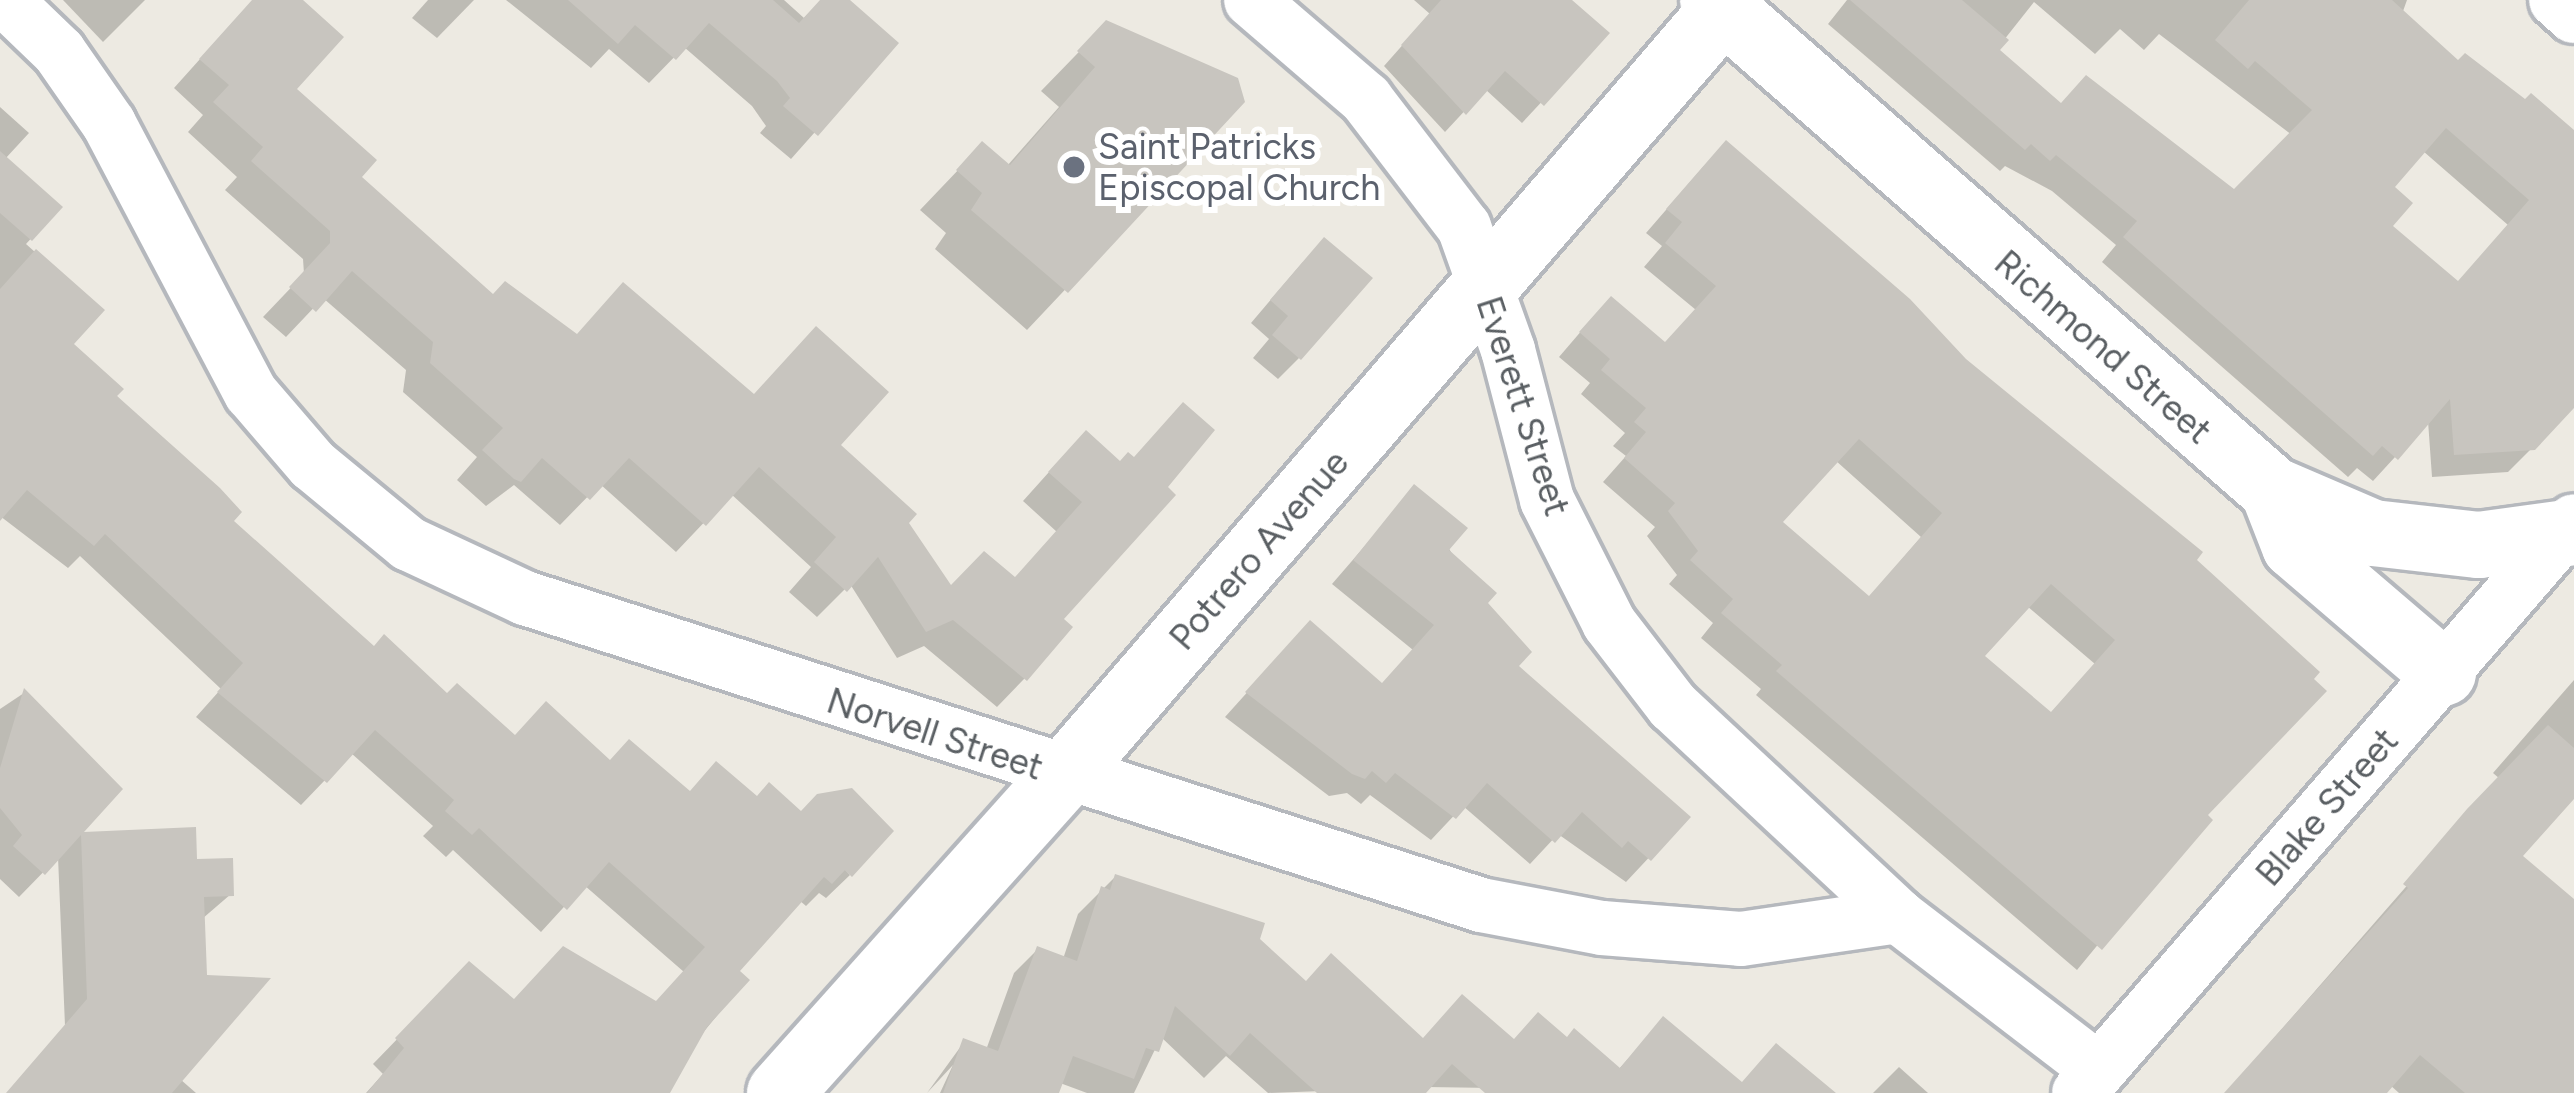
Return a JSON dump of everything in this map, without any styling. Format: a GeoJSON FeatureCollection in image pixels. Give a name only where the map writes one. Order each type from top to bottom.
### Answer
{"type":"FeatureCollection","features":[{"type":"Feature","properties":{"kind":"street","name":"Norvell Street"},"geometry":{"type":"LineString","coordinates":[[5,0],[58,52],[110,124],[251,393],[313,465],[409,544],[525,598],[1064,777],[1481,905],[1602,928],[1741,939],[1898,916]]}},
{"type":"Feature","properties":{"kind":"street","name":"Everett Street"},"geometry":{"type":"LineString","coordinates":[[1251,0],[1352,86],[1418,161],[1464,227],[1547,500],[1609,623],[1673,706],[1898,916]]}},
{"type":"Feature","properties":{"kind":"street"},"geometry":{"type":"LineString","coordinates":[[2556,0],[2574,16]]}},
{"type":"Feature","properties":{"kind":"street","name":"Potrero Avenue"},"geometry":{"type":"LineString","coordinates":[[780,1093],[1064,777],[1486,287],[1722,3]]}},
{"type":"Feature","properties":{"kind":"street","name":"Richmond Street"},"geometry":{"type":"LineString","coordinates":[[1722,3],[2197,432],[2273,490],[2373,533],[2480,545],[2570,529]]}},
{"type":"Feature","properties":{"kind":"street"},"geometry":{"type":"LineString","coordinates":[[2273,490],[2296,546],[2444,673]]}},
{"type":"Feature","properties":{"kind":"street","name":"Blake Street"},"geometry":{"type":"LineString","coordinates":[[2089,1081],[2570,529]]}},
{"type":"Feature","properties":{"kind":"street"},"geometry":{"type":"LineString","coordinates":[[1898,916],[2089,1081]]}},
{"type":"Feature","properties":{"kind":"building"},"geometry":{"type":"Polygon","coordinates":[[[252,0],[303,0],[344,37],[297,89],[377,160],[362,177],[493,294],[505,281],[577,334],[623,282],[754,394],[816,326],[889,392],[841,445],[917,514],[909,523],[951,585],[984,551],[1015,577],[1082,502],[1048,472],[1086,430],[1120,461],[1128,452],[1134,457],[1183,402],[1215,430],[1168,487],[1176,495],[1064,619],[1073,627],[1027,681],[953,620],[926,632],[878,557],[847,592],[814,562],[836,537],[759,467],[706,526],[629,458],[590,500],[542,458],[521,482],[514,479],[482,450],[503,428],[430,363],[433,342],[352,271],[316,312],[289,287],[330,243],[330,231],[251,161],[263,147],[213,102],[229,85],[199,59],[252,0]]]}},
{"type":"Feature","properties":{"kind":"building"},"geometry":{"type":"Polygon","coordinates":[[[568,0],[773,0],[799,23],[820,0],[850,0],[899,43],[818,136],[783,106],[790,98],[777,81],[709,23],[676,60],[635,25],[618,44],[568,0]]]}},
{"type":"Feature","properties":{"kind":"building"},"geometry":{"type":"Polygon","coordinates":[[[1441,0],[1572,0],[1610,33],[1544,106],[1505,71],[1466,115],[1401,45],[1441,0]]]}},
{"type":"Feature","properties":{"kind":"building"},"geometry":{"type":"Polygon","coordinates":[[[1850,0],[1962,0],[2009,40],[2000,50],[2061,103],[2086,75],[2234,189],[2312,110],[2255,61],[2248,69],[2215,40],[2249,0],[2392,0],[2458,60],[2465,53],[2525,99],[2531,93],[2574,130],[2574,408],[2535,450],[2454,455],[2450,399],[2398,460],[2382,446],[2373,456],[2123,237],[2137,221],[2056,155],[2050,161],[2031,144],[2025,150],[1850,0]],[[2446,128],[2395,187],[2413,203],[2393,226],[2458,281],[2529,200],[2446,128]]]}},
{"type":"Feature","properties":{"kind":"building"},"geometry":{"type":"Polygon","coordinates":[[[1106,20],[1238,78],[1245,102],[1068,293],[971,210],[982,193],[956,170],[982,141],[1010,165],[1095,67],[1077,51],[1106,20]]]}},
{"type":"Feature","properties":{"kind":"building"},"geometry":{"type":"Polygon","coordinates":[[[1726,140],[1910,299],[1966,359],[2203,552],[2197,560],[2320,672],[2314,679],[2327,691],[2208,815],[2213,820],[2102,950],[1776,671],[1782,665],[1721,613],[1733,599],[1690,560],[1698,551],[1668,511],[1675,503],[1624,458],[1646,432],[1634,422],[1646,408],[1601,370],[1610,359],[1579,332],[1611,296],[1665,342],[1716,286],[1665,243],[1682,222],[1666,209],[1726,140]],[[1859,439],[1783,522],[1869,596],[1942,513],[1859,439]],[[2051,584],[1985,656],[2051,712],[2115,640],[2051,584]]]}},
{"type":"Feature","properties":{"kind":"building"},"geometry":{"type":"Polygon","coordinates":[[[0,151],[63,207],[32,241],[0,213],[0,151]]]}},
{"type":"Feature","properties":{"kind":"building"},"geometry":{"type":"Polygon","coordinates":[[[1324,237],[1373,278],[1301,360],[1272,335],[1288,316],[1270,300],[1324,237]]]}},
{"type":"Feature","properties":{"kind":"building"},"geometry":{"type":"Polygon","coordinates":[[[36,249],[105,310],[74,344],[124,389],[117,396],[220,488],[242,512],[234,521],[374,646],[384,634],[447,693],[457,683],[515,735],[546,701],[610,760],[629,739],[690,791],[716,761],[757,796],[769,782],[801,811],[817,794],[852,788],[894,831],[852,877],[845,870],[832,884],[824,877],[740,971],[750,980],[707,1027],[670,1093],[367,1093],[404,1048],[395,1038],[469,961],[514,999],[563,946],[656,1001],[705,947],[609,862],[567,910],[479,828],[472,835],[445,811],[454,800],[375,730],[327,783],[217,692],[243,663],[105,534],[94,546],[27,490],[0,521],[0,289],[36,249]]]}},
{"type":"Feature","properties":{"kind":"building"},"geometry":{"type":"Polygon","coordinates":[[[1414,484],[1468,528],[1449,550],[1497,593],[1488,603],[1532,652],[1519,666],[1691,817],[1651,861],[1628,841],[1622,848],[1582,812],[1555,843],[1487,783],[1456,819],[1395,773],[1386,783],[1372,771],[1365,779],[1352,774],[1245,692],[1310,620],[1382,683],[1434,625],[1353,560],[1414,484]]]}},
{"type":"Feature","properties":{"kind":"building"},"geometry":{"type":"Polygon","coordinates":[[[24,688],[123,789],[84,832],[196,827],[197,859],[233,858],[234,896],[204,897],[207,975],[271,978],[172,1093],[6,1093],[87,999],[81,835],[45,875],[13,846],[22,835],[0,808],[0,768],[24,688]]]}},
{"type":"Feature","properties":{"kind":"building"},"geometry":{"type":"Polygon","coordinates":[[[2548,725],[2574,748],[2574,799],[2523,856],[2574,899],[2574,1093],[2465,1093],[2420,1055],[2387,1093],[2224,1093],[2408,888],[2403,884],[2467,809],[2548,725]]]}},
{"type":"Feature","properties":{"kind":"building"},"geometry":{"type":"Polygon","coordinates":[[[1115,874],[1265,923],[1260,939],[1306,981],[1331,953],[1423,1038],[1462,994],[1514,1039],[1538,1012],[1567,1037],[1574,1028],[1620,1068],[1663,1016],[1742,1082],[1776,1043],[1836,1093],[1485,1093],[1452,1064],[1426,1093],[1317,1093],[1250,1033],[1230,1056],[1175,1006],[1159,1052],[1146,1048],[1134,1079],[1073,1056],[1059,1093],[943,1093],[963,1038],[998,1051],[1037,946],[1077,961],[1101,886],[1110,890],[1115,874]]]}},
{"type":"Feature","properties":{"kind":"place","name":"Saint Patricks Episcopal Church"},"geometry":{"type":"Point","coordinates":[1074,167]}}]}
